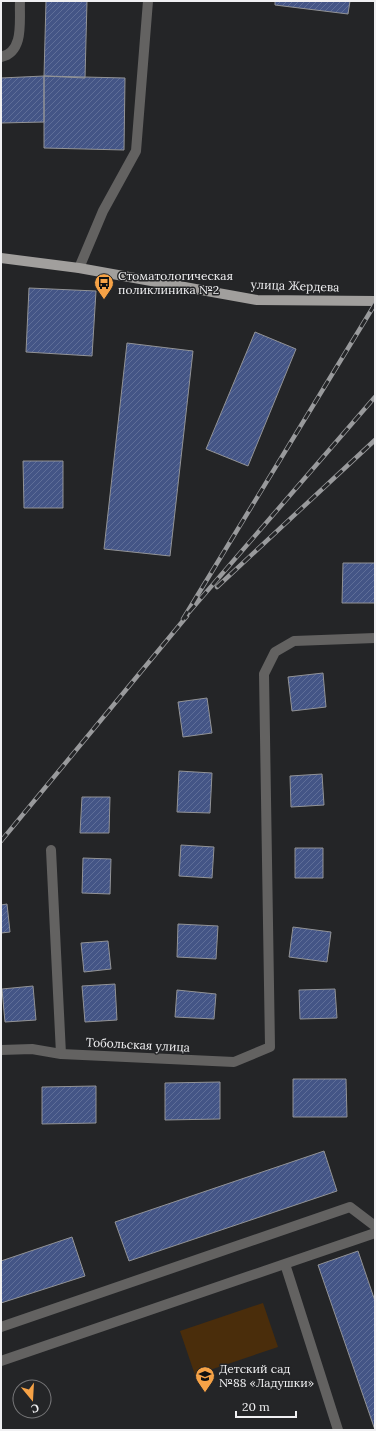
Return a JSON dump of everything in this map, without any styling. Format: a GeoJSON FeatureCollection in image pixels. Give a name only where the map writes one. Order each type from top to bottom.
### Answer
{"type":"FeatureCollection","features":[{"type":"Feature","properties":{"kind":"main road","name":"улица Жердева"},"geometry":{"type":"LineString","coordinates":[[1,258],[79,268],[257,300],[375,301]]}},
{"type":"Feature","properties":{"kind":"street"},"geometry":{"type":"LineString","coordinates":[[1,57],[12,50],[19,40],[20,1]]}},
{"type":"Feature","properties":{"kind":"street"},"geometry":{"type":"LineString","coordinates":[[79,268],[103,211],[136,151],[148,1]]}},
{"type":"Feature","properties":{"kind":"street","name":"Тобольская улица"},"geometry":{"type":"LineString","coordinates":[[1,1050],[32,1049],[61,1054],[234,1062],[270,1047],[264,674],[275,652],[294,641],[375,638]]}},
{"type":"Feature","properties":{"kind":"street"},"geometry":{"type":"LineString","coordinates":[[51,850],[61,1054]]}},
{"type":"Feature","properties":{"kind":"street"},"geometry":{"type":"LineString","coordinates":[[1,1327],[350,1207],[375,1226]]}},
{"type":"Feature","properties":{"kind":"street"},"geometry":{"type":"LineString","coordinates":[[1,1361],[375,1233]]}},
{"type":"Feature","properties":{"kind":"street"},"geometry":{"type":"LineString","coordinates":[[285,1264],[338,1430]]}},
{"type":"Feature","properties":{"kind":"shaded area"},"geometry":{"type":"Polygon","coordinates":[[[263,1303],[278,1347],[195,1375],[180,1331],[263,1303]]]}},
{"type":"Feature","properties":{"kind":"building"},"geometry":{"type":"Polygon","coordinates":[[[46,1],[87,1],[85,78],[44,76],[46,1]]]}},
{"type":"Feature","properties":{"kind":"building"},"geometry":{"type":"Polygon","coordinates":[[[275,1],[350,1],[348,14],[275,5],[275,1]]]}},
{"type":"Feature","properties":{"kind":"building"},"geometry":{"type":"Polygon","coordinates":[[[44,76],[44,122],[1,123],[1,78],[44,76]]]}},
{"type":"Feature","properties":{"kind":"building"},"geometry":{"type":"Polygon","coordinates":[[[44,76],[125,78],[124,150],[44,148],[44,76]]]}},
{"type":"Feature","properties":{"kind":"building"},"geometry":{"type":"Polygon","coordinates":[[[29,288],[96,291],[92,356],[26,352],[29,288]]]}},
{"type":"Feature","properties":{"kind":"building"},"geometry":{"type":"Polygon","coordinates":[[[255,332],[296,349],[248,466],[206,449],[255,332]]]}},
{"type":"Feature","properties":{"kind":"building"},"geometry":{"type":"Polygon","coordinates":[[[127,343],[193,351],[170,556],[104,549],[127,343]]]}},
{"type":"Feature","properties":{"kind":"building"},"geometry":{"type":"Polygon","coordinates":[[[23,461],[63,461],[63,508],[24,508],[23,461]]]}},
{"type":"Feature","properties":{"kind":"building"},"geometry":{"type":"Polygon","coordinates":[[[343,563],[375,563],[375,603],[342,603],[343,563]]]}},
{"type":"Feature","properties":{"kind":"building"},"geometry":{"type":"Polygon","coordinates":[[[323,673],[326,707],[292,711],[288,677],[323,673]]]}},
{"type":"Feature","properties":{"kind":"building"},"geometry":{"type":"Polygon","coordinates":[[[207,698],[212,733],[183,737],[178,702],[207,698]]]}},
{"type":"Feature","properties":{"kind":"building"},"geometry":{"type":"Polygon","coordinates":[[[179,771],[212,773],[210,813],[177,812],[179,771]]]}},
{"type":"Feature","properties":{"kind":"building"},"geometry":{"type":"Polygon","coordinates":[[[322,774],[324,805],[291,807],[290,776],[322,774]]]}},
{"type":"Feature","properties":{"kind":"building"},"geometry":{"type":"Polygon","coordinates":[[[82,797],[110,797],[109,833],[80,833],[82,797]]]}},
{"type":"Feature","properties":{"kind":"building"},"geometry":{"type":"Polygon","coordinates":[[[181,845],[214,847],[212,878],[179,876],[181,845]]]}},
{"type":"Feature","properties":{"kind":"building"},"geometry":{"type":"Polygon","coordinates":[[[295,848],[323,848],[323,878],[295,878],[295,848]]]}},
{"type":"Feature","properties":{"kind":"building"},"geometry":{"type":"Polygon","coordinates":[[[83,858],[111,859],[110,894],[82,893],[83,858]]]}},
{"type":"Feature","properties":{"kind":"building"},"geometry":{"type":"Polygon","coordinates":[[[7,904],[10,932],[1,933],[1,905],[7,904]]]}},
{"type":"Feature","properties":{"kind":"building"},"geometry":{"type":"Polygon","coordinates":[[[178,924],[218,926],[216,959],[177,957],[178,924]]]}},
{"type":"Feature","properties":{"kind":"building"},"geometry":{"type":"Polygon","coordinates":[[[293,927],[331,932],[327,962],[289,957],[293,927]]]}},
{"type":"Feature","properties":{"kind":"building"},"geometry":{"type":"Polygon","coordinates":[[[108,941],[111,969],[84,972],[81,943],[108,941]]]}},
{"type":"Feature","properties":{"kind":"building"},"geometry":{"type":"Polygon","coordinates":[[[115,984],[117,1020],[85,1022],[82,986],[115,984]]]}},
{"type":"Feature","properties":{"kind":"building"},"geometry":{"type":"Polygon","coordinates":[[[33,986],[36,1020],[5,1022],[2,989],[33,986]]]}},
{"type":"Feature","properties":{"kind":"building"},"geometry":{"type":"Polygon","coordinates":[[[335,989],[337,1018],[300,1019],[299,990],[335,989]]]}},
{"type":"Feature","properties":{"kind":"building"},"geometry":{"type":"Polygon","coordinates":[[[177,990],[216,994],[214,1019],[175,1017],[177,990]]]}},
{"type":"Feature","properties":{"kind":"building"},"geometry":{"type":"Polygon","coordinates":[[[293,1079],[346,1079],[347,1117],[293,1117],[293,1079]]]}},
{"type":"Feature","properties":{"kind":"building"},"geometry":{"type":"Polygon","coordinates":[[[220,1082],[220,1119],[165,1120],[165,1083],[220,1082]]]}},
{"type":"Feature","properties":{"kind":"building"},"geometry":{"type":"Polygon","coordinates":[[[96,1086],[96,1123],[42,1124],[42,1087],[96,1086]]]}},
{"type":"Feature","properties":{"kind":"building"},"geometry":{"type":"Polygon","coordinates":[[[324,1151],[337,1191],[129,1261],[115,1222],[324,1151]]]}},
{"type":"Feature","properties":{"kind":"building"},"geometry":{"type":"Polygon","coordinates":[[[72,1237],[85,1276],[1,1303],[1,1261],[72,1237]]]}},
{"type":"Feature","properties":{"kind":"building"},"geometry":{"type":"Polygon","coordinates":[[[358,1251],[375,1301],[375,1430],[318,1265],[358,1251]]]}},
{"type":"Feature","properties":{"kind":"railway"},"geometry":{"type":"LineString","coordinates":[[375,304],[183,619],[375,397]]}},
{"type":"Feature","properties":{"kind":"railway"},"geometry":{"type":"LineString","coordinates":[[217,587],[375,440]]}},
{"type":"Feature","properties":{"kind":"railway"},"geometry":{"type":"LineString","coordinates":[[1,841],[187,616]]}},
{"type":"Feature","properties":{"kind":"place","name":"Стоматологическая поликлиника №2"},"geometry":{"type":"Point","coordinates":[104,300]}},
{"type":"Feature","properties":{"kind":"place","name":"Детский сад №88 «Ладушки»"},"geometry":{"type":"Point","coordinates":[205,1393]}}]}
